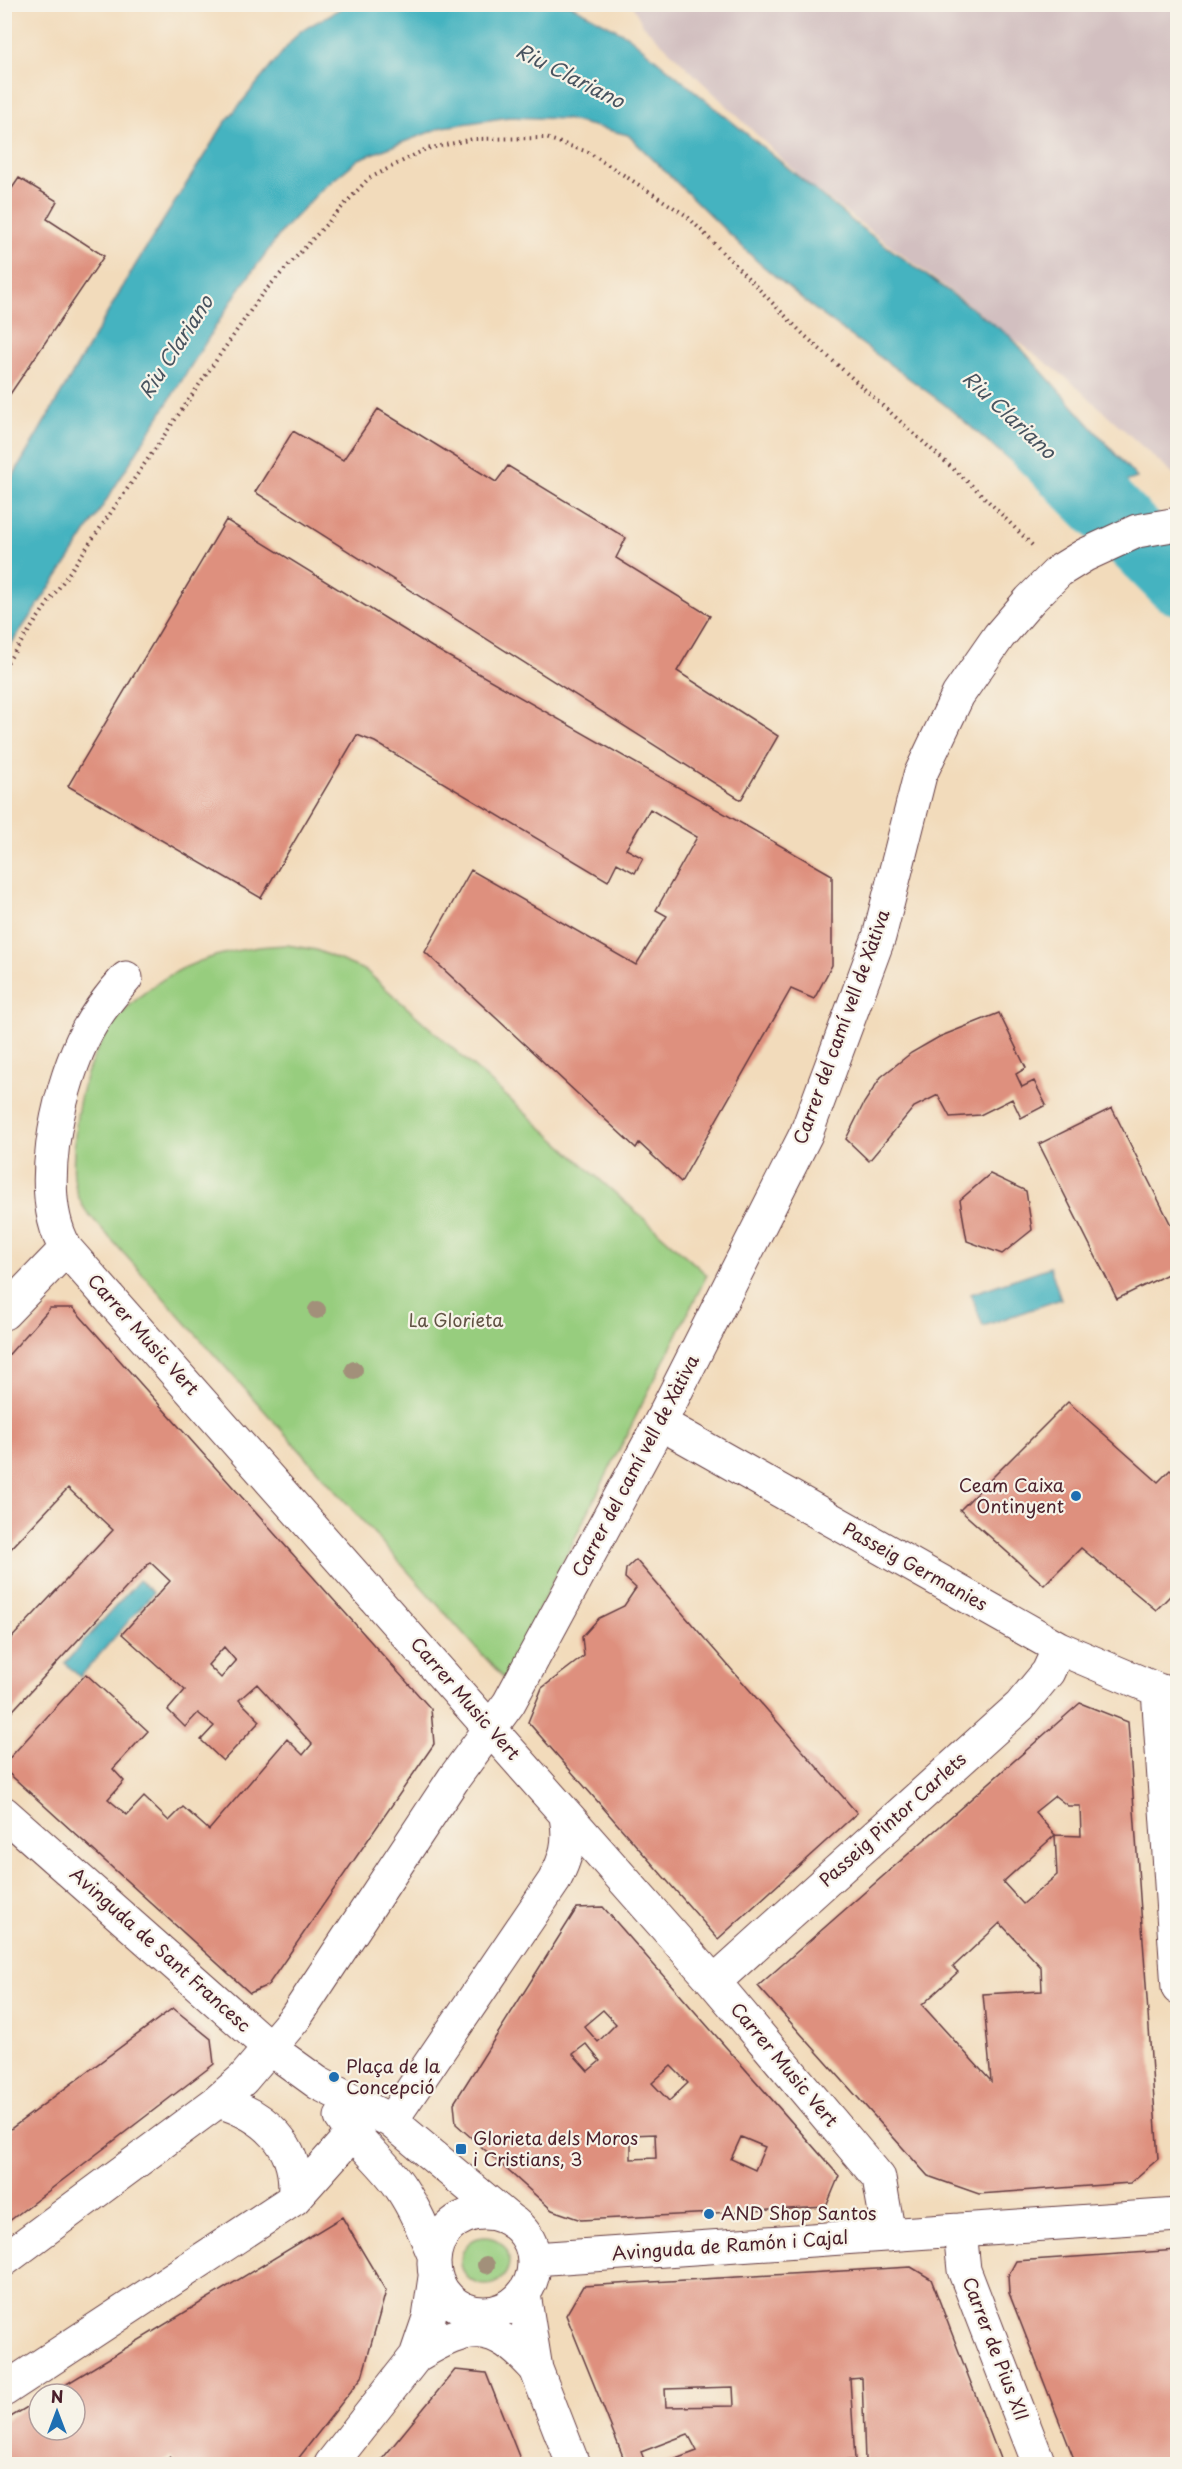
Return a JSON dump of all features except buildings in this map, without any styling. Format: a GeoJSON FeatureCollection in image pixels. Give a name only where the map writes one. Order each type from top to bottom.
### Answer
{"type":"FeatureCollection","features":[{"type":"Feature","properties":{"kind":"street","name":"Carrer del camí vell de Xàtiva"},"geometry":{"type":"LineString","coordinates":[[492,1729],[509,1703],[660,1423],[806,1134],[879,937],[920,776],[958,695],[999,636],[1072,563],[1137,531],[1178,524]]}},
{"type":"Feature","properties":{"kind":"street","name":"Carrer Music Vert"},"geometry":{"type":"LineString","coordinates":[[126,978],[95,1017],[82,1042],[60,1114],[52,1162],[51,1204],[56,1228],[66,1249],[714,1982],[879,2178],[889,2235]]}},
{"type":"Feature","properties":{"kind":"street"},"geometry":{"type":"LineString","coordinates":[[4,1313],[66,1249]]}},
{"type":"Feature","properties":{"kind":"street","name":"Passeig Germanies"},"geometry":{"type":"LineString","coordinates":[[660,1423],[1059,1648],[1168,1693]]}},
{"type":"Feature","properties":{"kind":"street","name":"Passeig Pintor Carlets"},"geometry":{"type":"LineString","coordinates":[[714,1982],[1020,1706],[1048,1672],[1059,1648]]}},
{"type":"Feature","properties":{"kind":"street"},"geometry":{"type":"LineString","coordinates":[[1168,1693],[1178,1988]]}},
{"type":"Feature","properties":{"kind":"street"},"geometry":{"type":"LineString","coordinates":[[4,2260],[218,2101],[243,2079],[271,2049],[314,1992],[454,1778],[492,1729]]}},
{"type":"Feature","properties":{"kind":"street","name":"Avinguda de Sant Francesc"},"geometry":{"type":"LineString","coordinates":[[4,1813],[271,2049],[318,2083],[391,2121],[512,2222]]}},
{"type":"Feature","properties":{"kind":"street"},"geometry":{"type":"LineString","coordinates":[[391,2121],[554,1881],[567,1850],[570,1836],[566,1817]]}},
{"type":"Feature","properties":{"kind":"street","name":"Avinguda de Sant Francesc"},"geometry":{"type":"LineString","coordinates":[[318,2083],[352,2134],[400,2186],[418,2216],[435,2266]]}},
{"type":"Feature","properties":{"kind":"street"},"geometry":{"type":"LineString","coordinates":[[218,2101],[243,2108],[259,2118],[277,2135],[288,2153],[293,2168],[296,2181],[294,2199]]}},
{"type":"Feature","properties":{"kind":"street"},"geometry":{"type":"LineString","coordinates":[[4,2390],[294,2199],[352,2134]]}},
{"type":"Feature","properties":{"kind":"street"},"geometry":{"type":"LineString","coordinates":[[331,2464],[416,2356],[429,2318],[435,2266],[440,2238],[450,2225],[464,2217],[481,2213],[497,2215],[512,2222],[523,2232],[531,2245],[534,2259],[534,2271],[524,2294],[505,2308],[483,2313],[467,2310],[453,2303],[443,2292],[435,2266]]}},
{"type":"Feature","properties":{"kind":"street","name":"Avinguda de Ramón i Cajal"},"geometry":{"type":"LineString","coordinates":[[534,2259],[1178,2215]]}},
{"type":"Feature","properties":{"kind":"street","name":"Carrer de Pius XII"},"geometry":{"type":"LineString","coordinates":[[960,2230],[964,2270],[1040,2464]]}},
{"type":"Feature","properties":{"kind":"street"},"geometry":{"type":"LineString","coordinates":[[524,2294],[536,2369],[573,2464]]}},
{"type":"Feature","properties":{"kind":"street"},"geometry":{"type":"LineString","coordinates":[[416,2356],[444,2339],[462,2332],[484,2332],[503,2338],[536,2369]]}},
{"type":"Feature","properties":{"kind":"path"},"geometry":{"type":"LineString","coordinates":[[4,667],[262,294],[368,179],[426,149],[473,139],[546,138],[588,152],[687,216],[804,335],[978,491],[1072,563]]}},
{"type":"Feature","properties":{"kind":"shaded area"},"geometry":{"type":"Polygon","coordinates":[[[632,5],[1177,5],[1177,478],[1069,380],[807,183],[643,25],[632,5]]]}},
{"type":"Feature","properties":{"kind":"green space","name":"La Glorieta"},"geometry":{"type":"Polygon","coordinates":[[[287,945],[316,950],[366,971],[707,1275],[504,1679],[86,1211],[77,1194],[74,1157],[81,1094],[95,1056],[114,1023],[140,996],[170,975],[206,959],[245,949],[287,945]]]}},
{"type":"Feature","properties":{"kind":"green space"},"geometry":{"type":"Polygon","coordinates":[[[485,2237],[502,2244],[509,2261],[502,2278],[485,2285],[468,2278],[461,2261],[468,2244],[485,2237]]]}},
{"type":"Feature","properties":{"kind":"water"},"geometry":{"type":"Polygon","coordinates":[[[347,5],[571,5],[628,36],[856,224],[1011,337],[1137,478],[1061,504],[944,404],[817,311],[758,262],[628,135],[565,119],[509,117],[443,127],[359,159],[321,190],[283,230],[238,291],[70,558],[5,653],[5,490],[136,264],[224,124],[299,32],[347,5]]]}},
{"type":"Feature","properties":{"kind":"water"},"geometry":{"type":"Polygon","coordinates":[[[1050,1267],[1061,1299],[983,1326],[971,1294],[1050,1267]]]}},
{"type":"Feature","properties":{"kind":"water"},"geometry":{"type":"Polygon","coordinates":[[[139,1580],[153,1593],[80,1677],[65,1663],[139,1580]]]}},
{"type":"Feature","properties":{"kind":"waterway","name":"Riu Clariano"},"geometry":{"type":"LineString","coordinates":[[1026,429],[1178,581]]}},
{"type":"Feature","properties":{"kind":"place","name":"Ceam Caixa Ontinyent"},"geometry":{"type":"Point","coordinates":[1076,1496]}},
{"type":"Feature","properties":{"kind":"place","name":"Plaça de la Concepció"},"geometry":{"type":"Point","coordinates":[334,2077]}},
{"type":"Feature","properties":{"kind":"place","name":"Glorieta dels Moros i Cristians, 3"},"geometry":{"type":"Point","coordinates":[461,2149]}},
{"type":"Feature","properties":{"kind":"place","name":"AND Shop Santos"},"geometry":{"type":"Point","coordinates":[709,2214]}}]}
